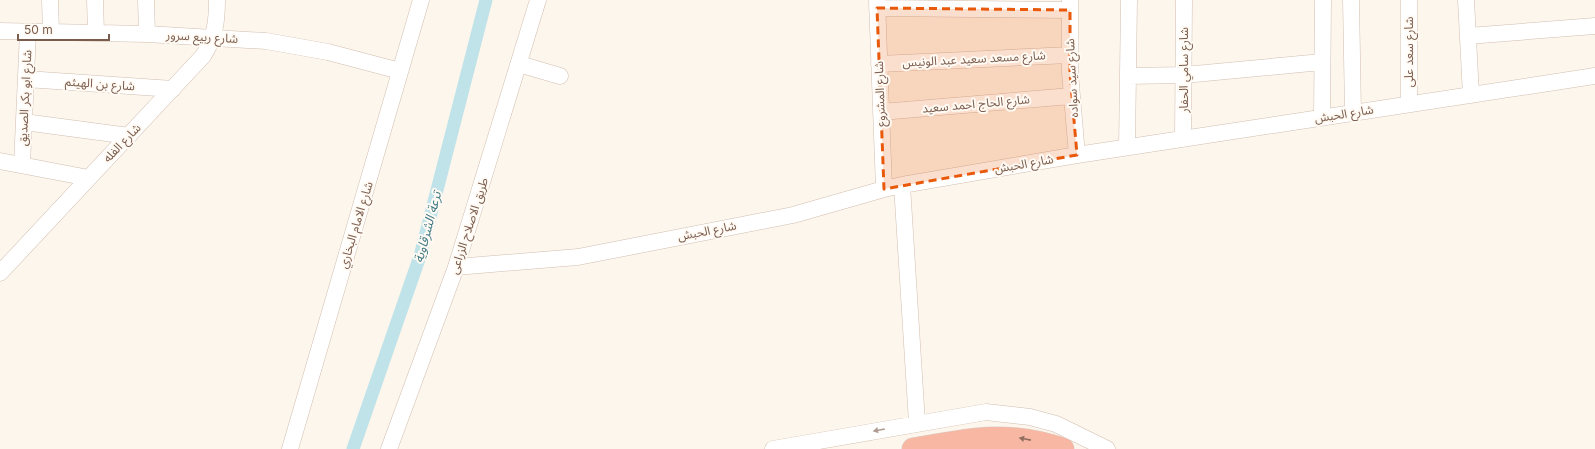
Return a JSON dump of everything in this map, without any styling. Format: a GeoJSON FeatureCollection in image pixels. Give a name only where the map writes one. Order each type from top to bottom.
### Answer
{"type":"FeatureCollection","features":[{"type":"Feature","properties":{"kind":"highway"},"geometry":{"type":"LineString","coordinates":[[914,449],[971,439],[994,437],[1017,438],[1063,449]]}},
{"type":"Feature","properties":{"kind":"street"},"geometry":{"type":"LineString","coordinates":[[50,0],[51,32]]}},
{"type":"Feature","properties":{"kind":"street"},"geometry":{"type":"LineString","coordinates":[[95,0],[96,33]]}},
{"type":"Feature","properties":{"kind":"street"},"geometry":{"type":"LineString","coordinates":[[146,0],[147,34]]}},
{"type":"Feature","properties":{"kind":"street","name":"شارع الفله"},"geometry":{"type":"LineString","coordinates":[[0,273],[174,89],[203,56],[213,37],[216,24],[217,0]]}},
{"type":"Feature","properties":{"kind":"street","name":"شارع الامام البخاري"},"geometry":{"type":"LineString","coordinates":[[290,449],[375,162],[421,0]]}},
{"type":"Feature","properties":{"kind":"street","name":"طريق الاصلاح الزراعى"},"geometry":{"type":"LineString","coordinates":[[389,449],[456,267],[538,0]]}},
{"type":"Feature","properties":{"kind":"street"},"geometry":{"type":"LineString","coordinates":[[1127,147],[1129,0]]}},
{"type":"Feature","properties":{"kind":"street","name":"شارع سامي الحفار"},"geometry":{"type":"LineString","coordinates":[[1183,139],[1184,0]]}},
{"type":"Feature","properties":{"kind":"street"},"geometry":{"type":"LineString","coordinates":[[1322,117],[1323,0]]}},
{"type":"Feature","properties":{"kind":"street"},"geometry":{"type":"LineString","coordinates":[[1351,0],[1353,112]]}},
{"type":"Feature","properties":{"kind":"street","name":"شارع سعد على"},"geometry":{"type":"LineString","coordinates":[[1408,0],[1409,104]]}},
{"type":"Feature","properties":{"kind":"street"},"geometry":{"type":"LineString","coordinates":[[1466,0],[1471,95]]}},
{"type":"Feature","properties":{"kind":"street"},"geometry":{"type":"LineString","coordinates":[[877,4],[1070,5]]}},
{"type":"Feature","properties":{"kind":"street","name":"شارع المشروع"},"geometry":{"type":"LineString","coordinates":[[877,4],[884,188]]}},
{"type":"Feature","properties":{"kind":"street","name":"شارع سيد سواده"},"geometry":{"type":"LineString","coordinates":[[1070,5],[1069,54],[1071,96],[1077,155]]}},
{"type":"Feature","properties":{"kind":"street"},"geometry":{"type":"LineString","coordinates":[[1468,36],[1595,26]]}},
{"type":"Feature","properties":{"kind":"street","name":"شارع ربيع سرور"},"geometry":{"type":"LineString","coordinates":[[0,31],[147,34],[266,41],[305,48],[400,70]]}},
{"type":"Feature","properties":{"kind":"street","name":"شارع ابو بكر الصديق"},"geometry":{"type":"LineString","coordinates":[[22,164],[28,32]]}},
{"type":"Feature","properties":{"kind":"street","name":"شارع مسعد سعيد عبد الونيس"},"geometry":{"type":"LineString","coordinates":[[879,64],[1069,54]]}},
{"type":"Feature","properties":{"kind":"street"},"geometry":{"type":"LineString","coordinates":[[1128,76],[1184,75],[1322,62]]}},
{"type":"Feature","properties":{"kind":"street"},"geometry":{"type":"LineString","coordinates":[[518,64],[560,76]]}},
{"type":"Feature","properties":{"kind":"street","name":"شارع الحبش"},"geometry":{"type":"LineString","coordinates":[[456,267],[578,257],[793,215],[884,188],[1127,147],[1595,76]]}},
{"type":"Feature","properties":{"kind":"street","name":"شارع بن الهيثم"},"geometry":{"type":"LineString","coordinates":[[26,79],[174,89]]}},
{"type":"Feature","properties":{"kind":"street","name":"شارع الحاج احمد سعيد"},"geometry":{"type":"LineString","coordinates":[[881,112],[1071,96]]}},
{"type":"Feature","properties":{"kind":"street"},"geometry":{"type":"LineString","coordinates":[[24,122],[128,136]]}},
{"type":"Feature","properties":{"kind":"street"},"geometry":{"type":"LineString","coordinates":[[0,161],[89,178]]}},
{"type":"Feature","properties":{"kind":"street"},"geometry":{"type":"LineString","coordinates":[[902,185],[917,423]]}},
{"type":"Feature","properties":{"kind":"street"},"geometry":{"type":"LineString","coordinates":[[773,449],[986,412],[1008,414],[1056,424],[1106,449]]}},
{"type":"Feature","properties":{"kind":"highlighted area"},"geometry":{"type":"Polygon","coordinates":[[[877,8],[1070,10],[1070,73],[1077,155],[884,189],[877,8]]]}},
{"type":"Feature","properties":{"kind":"waterway","name":"ترعة الشرقاوية"},"geometry":{"type":"LineString","coordinates":[[353,449],[420,256],[486,0]]}}]}
